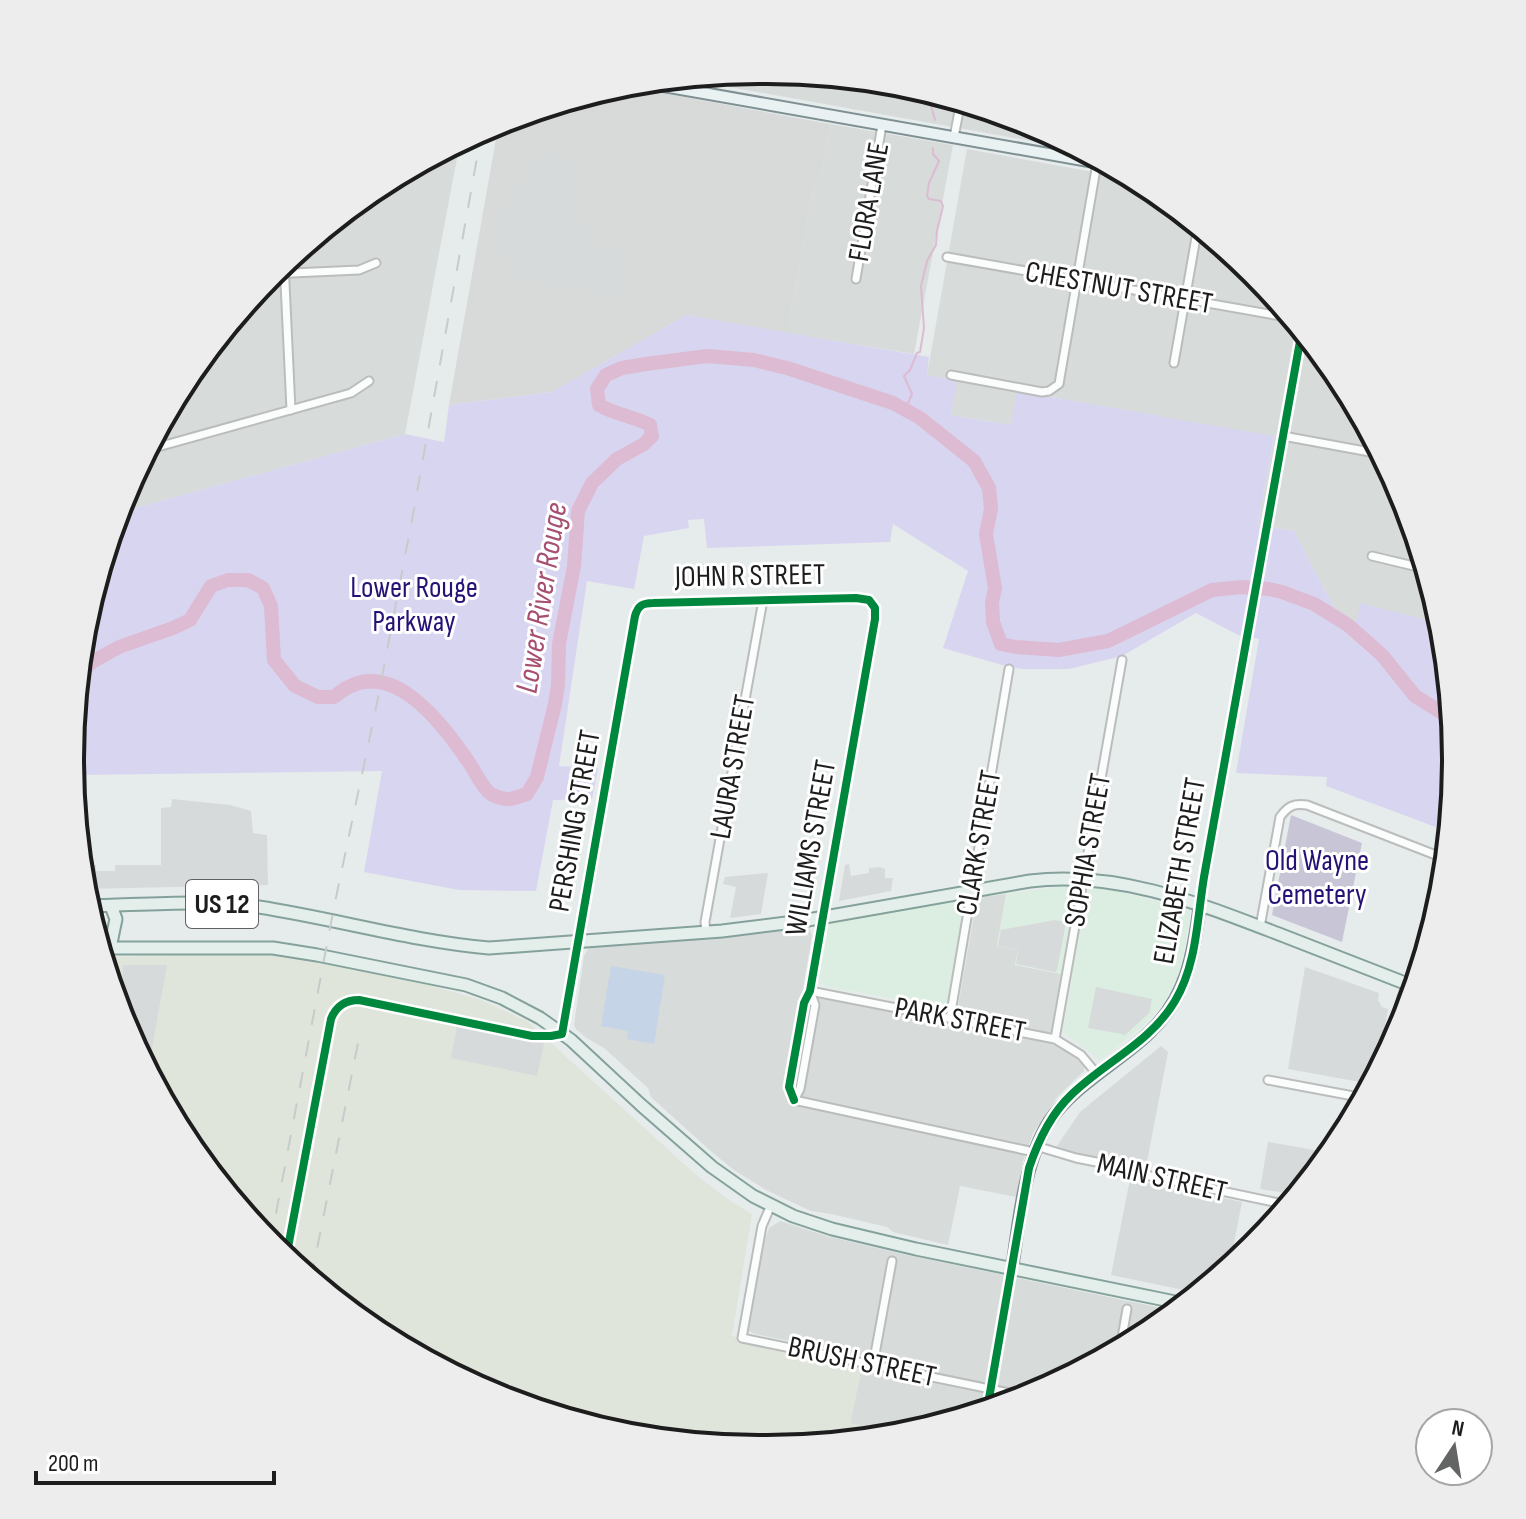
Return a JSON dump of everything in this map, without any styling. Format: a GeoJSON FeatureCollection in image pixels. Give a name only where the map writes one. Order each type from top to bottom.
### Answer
{"type":"FeatureCollection","features":[{"type":"Feature","properties":{"kind":"main road","name":"US 12"},"geometry":{"type":"LineString","coordinates":[[100,906],[257,907],[454,945],[489,948],[706,933],[822,918],[1040,880],[1084,879],[1119,883],[1200,904],[1404,983]]}},
{"type":"Feature","properties":{"kind":"main road"},"geometry":{"type":"LineString","coordinates":[[108,939],[116,919],[111,906]]}},
{"type":"Feature","properties":{"kind":"main road","name":"US 12"},"geometry":{"type":"LineString","coordinates":[[111,948],[273,948],[466,985],[502,998],[540,1018],[591,1058],[712,1167],[740,1188],[793,1216],[832,1229],[1170,1301]]}},
{"type":"Feature","properties":{"kind":"street"},"geometry":{"type":"LineString","coordinates":[[680,89],[1075,159]]}},
{"type":"Feature","properties":{"kind":"street"},"geometry":{"type":"LineString","coordinates":[[954,137],[959,112]]}},
{"type":"Feature","properties":{"kind":"street","name":"FLORA LANE"},"geometry":{"type":"LineString","coordinates":[[856,279],[882,125]]}},
{"type":"Feature","properties":{"kind":"street"},"geometry":{"type":"LineString","coordinates":[[951,375],[1042,392],[1054,389],[1060,379],[1096,170]]}},
{"type":"Feature","properties":{"kind":"street"},"geometry":{"type":"LineString","coordinates":[[1174,363],[1196,239]]}},
{"type":"Feature","properties":{"kind":"street","name":"CHESTNUT STREET"},"geometry":{"type":"LineString","coordinates":[[947,257],[1275,315]]}},
{"type":"Feature","properties":{"kind":"street"},"geometry":{"type":"LineString","coordinates":[[291,274],[359,270],[376,263]]}},
{"type":"Feature","properties":{"kind":"street"},"geometry":{"type":"LineString","coordinates":[[284,280],[291,410]]}},
{"type":"Feature","properties":{"kind":"street","name":"ELIZABETH STREET"},"geometry":{"type":"LineString","coordinates":[[989,1397],[1029,1168],[1035,1149],[1050,1121],[1072,1094],[1149,1034],[1174,1003],[1191,963],[1299,345]]}},
{"type":"Feature","properties":{"kind":"street"},"geometry":{"type":"LineString","coordinates":[[162,446],[351,393],[369,381]]}},
{"type":"Feature","properties":{"kind":"street"},"geometry":{"type":"LineString","coordinates":[[1283,436],[1367,451]]}},
{"type":"Feature","properties":{"kind":"street"},"geometry":{"type":"LineString","coordinates":[[1372,556],[1413,566]]}},
{"type":"Feature","properties":{"kind":"street","name":"JOHN R STREET"},"geometry":{"type":"LineString","coordinates":[[635,616],[639,607],[647,603],[856,598],[872,603]]}},
{"type":"Feature","properties":{"kind":"street","name":"LAURA STREET"},"geometry":{"type":"LineString","coordinates":[[706,933],[705,922],[763,600]]}},
{"type":"Feature","properties":{"kind":"street","name":"WILLIAMS STREET"},"geometry":{"type":"LineString","coordinates":[[794,1100],[800,1089],[815,1005],[810,991],[875,619],[872,603]]}},
{"type":"Feature","properties":{"kind":"street","name":"PERSHING STREET"},"geometry":{"type":"LineString","coordinates":[[562,1034],[635,616]]}},
{"type":"Feature","properties":{"kind":"street","name":"SOPHIA STREET"},"geometry":{"type":"LineString","coordinates":[[1055,1039],[1122,660]]}},
{"type":"Feature","properties":{"kind":"street","name":"CLARK STREET"},"geometry":{"type":"LineString","coordinates":[[950,1018],[1009,669]]}},
{"type":"Feature","properties":{"kind":"street"},"geometry":{"type":"LineString","coordinates":[[1260,927],[1280,817],[1289,806],[1307,805],[1435,855]]}},
{"type":"Feature","properties":{"kind":"street","name":"PARK STREET"},"geometry":{"type":"LineString","coordinates":[[810,991],[1055,1039],[1081,1055],[1097,1074]]}},
{"type":"Feature","properties":{"kind":"street"},"geometry":{"type":"LineString","coordinates":[[289,1243],[331,1019],[342,1003],[359,1000],[532,1036],[562,1034]]}},
{"type":"Feature","properties":{"kind":"street"},"geometry":{"type":"LineString","coordinates":[[1268,1080],[1353,1096]]}},
{"type":"Feature","properties":{"kind":"street","name":"MAIN STREET"},"geometry":{"type":"LineString","coordinates":[[794,1100],[1137,1170],[1150,1176],[1276,1202]]}},
{"type":"Feature","properties":{"kind":"street","name":"BRUSH STREET"},"geometry":{"type":"LineString","coordinates":[[771,1205],[762,1226],[742,1338],[1004,1392]]}},
{"type":"Feature","properties":{"kind":"street"},"geometry":{"type":"LineString","coordinates":[[873,1365],[892,1261]]}},
{"type":"Feature","properties":{"kind":"street"},"geometry":{"type":"LineString","coordinates":[[1123,1333],[1127,1309]]}},
{"type":"Feature","properties":{"kind":"shaded area"},"geometry":{"type":"Polygon","coordinates":[[[718,85],[811,85],[898,97],[984,120],[1042,143],[718,85]]]}},
{"type":"Feature","properties":{"kind":"shaded area"},"geometry":{"type":"Polygon","coordinates":[[[657,92],[830,124],[823,165],[814,184],[787,333],[686,315],[552,392],[449,405],[496,137],[585,107],[657,92]]]}},
{"type":"Feature","properties":{"kind":"shaded area"},"geometry":{"type":"Polygon","coordinates":[[[830,124],[953,145],[914,354],[787,333],[814,184],[823,165],[830,124]]]}},
{"type":"Feature","properties":{"kind":"shaded area"},"geometry":{"type":"Polygon","coordinates":[[[967,149],[1104,174],[1142,198],[1212,252],[1274,314],[1302,348],[1352,422],[1391,501],[1406,542],[1427,620],[1360,604],[1353,644],[1294,531],[1258,525],[1274,437],[1018,391],[1011,425],[951,415],[956,381],[927,375],[967,149]]]}},
{"type":"Feature","properties":{"kind":"shaded area"},"geometry":{"type":"Polygon","coordinates":[[[537,153],[582,160],[570,223],[598,228],[596,247],[623,251],[616,297],[514,279],[518,256],[495,251],[509,179],[532,184],[537,153]]]}},
{"type":"Feature","properties":{"kind":"shaded area"},"geometry":{"type":"Polygon","coordinates":[[[457,156],[405,434],[132,509],[174,422],[224,348],[252,314],[314,252],[348,224],[422,174],[457,156]]]}},
{"type":"Feature","properties":{"kind":"shaded area"},"geometry":{"type":"Polygon","coordinates":[[[172,799],[230,805],[251,811],[253,833],[267,835],[268,885],[97,889],[93,865],[96,865],[96,871],[115,871],[115,865],[161,865],[161,808],[171,807],[172,799]]]}},
{"type":"Feature","properties":{"kind":"shaded area"},"geometry":{"type":"Polygon","coordinates":[[[849,864],[851,876],[869,873],[869,868],[885,869],[885,878],[893,878],[891,891],[839,901],[845,865],[849,864]]]}},
{"type":"Feature","properties":{"kind":"shaded area"},"geometry":{"type":"Polygon","coordinates":[[[768,873],[761,914],[730,918],[736,887],[723,884],[725,877],[768,873]]]}},
{"type":"Feature","properties":{"kind":"shaded area"},"geometry":{"type":"Polygon","coordinates":[[[1065,884],[1094,885],[1191,910],[1181,966],[1173,987],[1143,1026],[1100,1060],[1064,1033],[1073,976],[1015,965],[1018,950],[997,946],[1006,894],[1065,884]]]}},
{"type":"Feature","properties":{"kind":"shaded area"},"geometry":{"type":"Polygon","coordinates":[[[1006,894],[997,946],[1018,950],[1015,965],[1061,974],[1049,1043],[1072,1053],[1084,1066],[1084,1071],[1058,1096],[1033,1133],[1023,1161],[1016,1197],[960,1186],[948,1245],[893,1232],[887,1227],[811,1211],[766,1190],[713,1153],[651,1097],[648,1088],[574,1025],[584,956],[589,947],[806,927],[812,935],[802,995],[955,1024],[977,898],[1006,894]]]}},
{"type":"Feature","properties":{"kind":"shaded area"},"geometry":{"type":"Polygon","coordinates":[[[957,901],[963,905],[964,911],[951,990],[944,1008],[820,983],[827,934],[832,922],[957,901]]]}},
{"type":"Feature","properties":{"kind":"shaded area"},"geometry":{"type":"Polygon","coordinates":[[[1055,920],[1066,922],[1055,972],[1016,964],[1018,950],[998,946],[1001,930],[1055,920]]]}},
{"type":"Feature","properties":{"kind":"shaded area"},"geometry":{"type":"Polygon","coordinates":[[[253,953],[298,958],[429,985],[481,1000],[527,1021],[695,1174],[752,1214],[732,1336],[862,1366],[850,1423],[869,1427],[811,1434],[715,1434],[628,1422],[585,1412],[501,1384],[422,1345],[348,1295],[314,1267],[252,1205],[224,1171],[174,1097],[135,1018],[114,957],[253,953]]]}},
{"type":"Feature","properties":{"kind":"shaded area"},"geometry":{"type":"Polygon","coordinates":[[[123,965],[167,965],[151,1052],[135,1018],[122,980],[123,965]]]}},
{"type":"Feature","properties":{"kind":"shaded area"},"geometry":{"type":"Polygon","coordinates":[[[611,966],[665,975],[654,1044],[627,1039],[628,1031],[601,1026],[611,966]]]}},
{"type":"Feature","properties":{"kind":"shaded area"},"geometry":{"type":"Polygon","coordinates":[[[1305,967],[1379,993],[1378,1000],[1382,1007],[1388,1009],[1384,1033],[1360,1082],[1288,1069],[1305,967]]]}},
{"type":"Feature","properties":{"kind":"shaded area"},"geometry":{"type":"Polygon","coordinates":[[[1096,987],[1152,999],[1149,1013],[1124,1036],[1088,1028],[1096,987]]]}},
{"type":"Feature","properties":{"kind":"shaded area"},"geometry":{"type":"Polygon","coordinates":[[[457,1026],[544,1043],[537,1076],[451,1058],[457,1026]]]}},
{"type":"Feature","properties":{"kind":"shaded area"},"geometry":{"type":"Polygon","coordinates":[[[1161,1046],[1168,1052],[1146,1167],[1077,1154],[1057,1146],[1080,1112],[1161,1046]]]}},
{"type":"Feature","properties":{"kind":"shaded area"},"geometry":{"type":"Polygon","coordinates":[[[1268,1142],[1317,1151],[1284,1193],[1260,1189],[1268,1142]]]}},
{"type":"Feature","properties":{"kind":"shaded area"},"geometry":{"type":"Polygon","coordinates":[[[1130,1179],[1242,1202],[1233,1247],[1184,1290],[1111,1275],[1130,1179]]]}},
{"type":"Feature","properties":{"kind":"shaded area"},"geometry":{"type":"Polygon","coordinates":[[[780,1221],[830,1237],[907,1255],[1160,1308],[1104,1345],[1025,1384],[941,1412],[898,1422],[867,1427],[850,1424],[864,1356],[749,1331],[760,1255],[769,1228],[780,1221]]]}},
{"type":"Feature","properties":{"kind":"green space","name":"Lower Rouge Parkway"},"geometry":{"type":"Polygon","coordinates":[[[686,315],[929,357],[927,375],[957,381],[951,415],[1011,425],[1017,391],[1274,436],[1258,525],[1294,531],[1352,642],[1360,603],[1427,620],[1441,715],[1438,828],[1326,786],[1327,777],[1236,773],[1259,639],[1238,635],[1196,613],[1122,656],[1069,669],[1022,669],[943,648],[968,571],[893,524],[890,542],[707,548],[704,519],[688,520],[689,528],[644,536],[634,589],[587,581],[559,766],[598,768],[592,799],[553,800],[536,891],[459,890],[364,872],[382,771],[84,775],[85,715],[97,628],[107,585],[132,509],[405,434],[444,442],[449,405],[552,392],[686,315]]]}},
{"type":"Feature","properties":{"kind":"green space","name":"Old Wayne Cemetery"},"geometry":{"type":"Polygon","coordinates":[[[1291,815],[1362,843],[1342,942],[1272,915],[1291,815]]]}},
{"type":"Feature","properties":{"kind":"waterway"},"geometry":{"type":"LineString","coordinates":[[931,105],[935,120]]}},
{"type":"Feature","properties":{"kind":"waterway"},"geometry":{"type":"LineString","coordinates":[[905,410],[912,394],[904,376],[920,352],[924,328],[921,286],[927,261],[936,245],[943,206],[941,201],[927,196],[939,161],[933,154],[933,148]]}},
{"type":"Feature","properties":{"kind":"waterway","name":"Lower River Rouge"},"geometry":{"type":"LineString","coordinates":[[91,663],[119,647],[190,620],[211,586],[228,580],[248,580],[263,588],[271,606],[274,660],[295,686],[318,697],[334,697],[354,684],[374,681],[393,686],[411,697],[444,729],[491,794],[509,799],[527,794],[537,777],[555,704],[559,644],[574,566],[578,511],[592,483],[617,459],[652,436],[650,425],[599,405],[597,389],[606,375],[622,368],[707,356],[754,360],[787,368],[893,403],[920,418],[974,461],[989,488],[991,509],[986,534],[995,588],[993,622],[1001,644],[1059,650],[1108,641],[1212,590],[1242,587],[1269,589],[1314,604],[1348,625],[1382,655],[1415,696],[1441,712]]}},
{"type":"Feature","properties":{"kind":"railway"},"geometry":{"type":"LineString","coordinates":[[273,1228],[414,509],[479,145]]}},
{"type":"Feature","properties":{"kind":"railway"},"geometry":{"type":"LineString","coordinates":[[313,1267],[361,1028]]}},
{"type":"Feature","properties":{"kind":"cycle path"},"geometry":{"type":"LineString","coordinates":[[989,1397],[1029,1168],[1041,1138],[1071,1095],[1165,1016],[1188,972],[1299,345]]}},
{"type":"Feature","properties":{"kind":"cycle path"},"geometry":{"type":"LineString","coordinates":[[289,1243],[331,1019],[342,1005],[359,1000],[532,1036],[562,1034],[635,616],[639,607],[646,604],[856,598],[869,600],[875,608],[810,991],[804,1003],[789,1087],[794,1100]]}}]}
